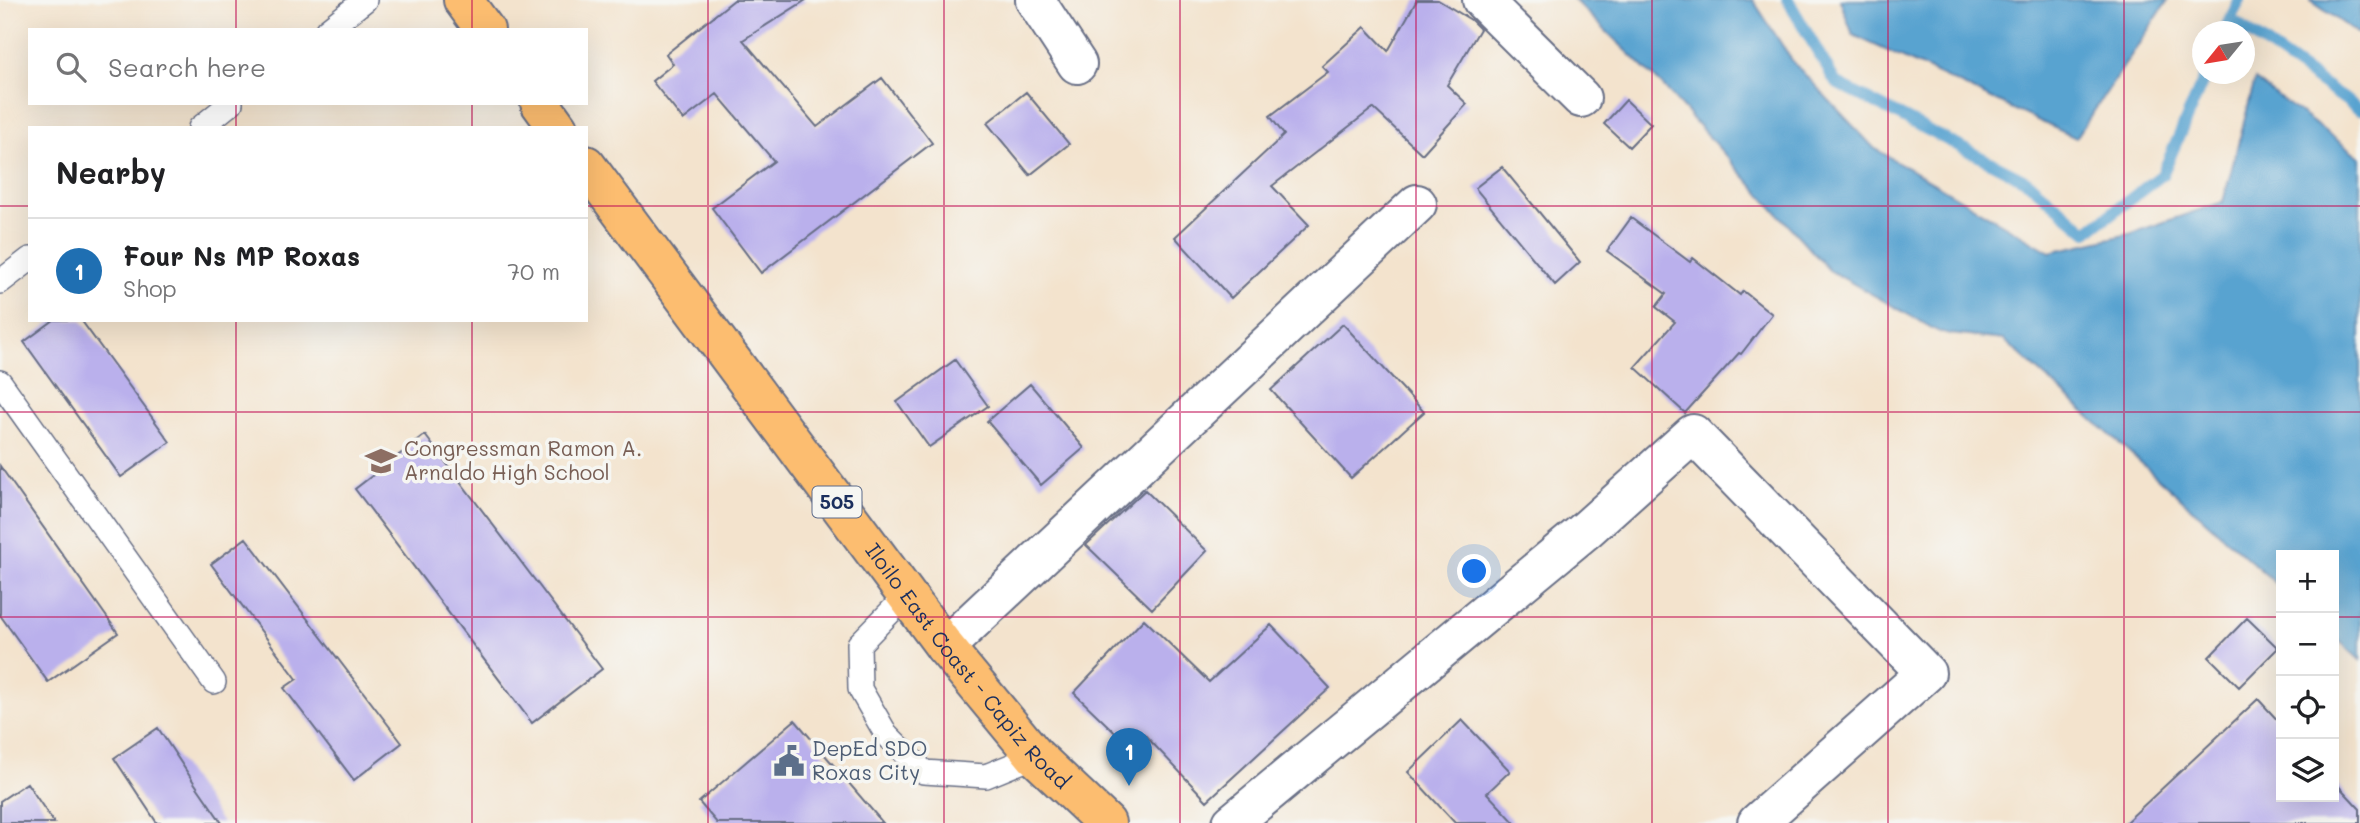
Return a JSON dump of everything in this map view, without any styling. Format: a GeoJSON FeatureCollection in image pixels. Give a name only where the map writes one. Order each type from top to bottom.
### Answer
{"type":"FeatureCollection","features":[{"type":"Feature","properties":{"kind":"main road"},"geometry":{"type":"LineString","coordinates":[[463,0],[484,28]]}},
{"type":"Feature","properties":{"kind":"main road"},"geometry":{"type":"LineString","coordinates":[[541,105],[557,126]]}},
{"type":"Feature","properties":{"kind":"main road","name":"Iloilo East Coast - Capiz Road"},"geometry":{"type":"LineString","coordinates":[[588,168],[945,647],[1035,756],[1107,823]]}},
{"type":"Feature","properties":{"kind":"street"},"geometry":{"type":"LineString","coordinates":[[1035,0],[1077,64]]}},
{"type":"Feature","properties":{"kind":"street"},"geometry":{"type":"LineString","coordinates":[[1482,0],[1581,98]]}},
{"type":"Feature","properties":{"kind":"street"},"geometry":{"type":"LineString","coordinates":[[945,647],[1417,204]]}},
{"type":"Feature","properties":{"kind":"street"},"geometry":{"type":"LineString","coordinates":[[1232,823],[1587,529],[1693,434],[1926,673],[1757,823]]}},
{"type":"Feature","properties":{"kind":"lane"},"geometry":{"type":"LineString","coordinates":[[330,28],[365,0]]}},
{"type":"Feature","properties":{"kind":"lane"},"geometry":{"type":"LineString","coordinates":[[202,126],[229,105]]}},
{"type":"Feature","properties":{"kind":"lane"},"geometry":{"type":"LineString","coordinates":[[0,282],[28,261]]}},
{"type":"Feature","properties":{"kind":"lane"},"geometry":{"type":"LineString","coordinates":[[4,395],[214,682]]}},
{"type":"Feature","properties":{"kind":"lane"},"geometry":{"type":"LineString","coordinates":[[906,595],[859,644],[860,689],[886,734],[924,772],[986,776],[1035,756]]}},
{"type":"Feature","properties":{"kind":"water"},"geometry":{"type":"Polygon","coordinates":[[[1574,0],[1753,0],[1793,62],[1874,148],[2050,252],[2129,234],[2223,202],[2255,80],[2360,157],[2360,660],[2339,641],[2339,550],[2276,550],[2276,584],[2004,340],[1941,333],[1829,270],[1663,86],[1574,0]]]}},
{"type":"Feature","properties":{"kind":"water"},"geometry":{"type":"Polygon","coordinates":[[[1840,0],[2168,0],[2076,138],[1853,35],[1840,0]]]}},
{"type":"Feature","properties":{"kind":"water"},"geometry":{"type":"Polygon","coordinates":[[[2360,0],[2360,35],[2311,1],[2360,0]]]}},
{"type":"Feature","properties":{"kind":"building"},"geometry":{"type":"Polygon","coordinates":[[[734,0],[806,0],[743,40],[817,127],[882,78],[932,143],[761,273],[712,208],[774,161],[717,94],[683,120],[652,81],[673,64],[666,54],[734,0]]]}},
{"type":"Feature","properties":{"kind":"building"},"geometry":{"type":"Polygon","coordinates":[[[1417,0],[1438,0],[1471,20],[1480,29],[1447,85],[1467,104],[1422,154],[1373,108],[1272,186],[1309,225],[1231,298],[1175,237],[1284,135],[1270,116],[1328,72],[1322,66],[1365,27],[1388,51],[1417,0]]]}},
{"type":"Feature","properties":{"kind":"building"},"geometry":{"type":"Polygon","coordinates":[[[1026,92],[1069,144],[1030,175],[987,123],[1026,92]]]}},
{"type":"Feature","properties":{"kind":"building"},"geometry":{"type":"Polygon","coordinates":[[[1626,100],[1651,124],[1629,147],[1604,124],[1626,100]]]}},
{"type":"Feature","properties":{"kind":"building"},"geometry":{"type":"Polygon","coordinates":[[[1502,167],[1580,262],[1555,285],[1475,188],[1502,167]]]}},
{"type":"Feature","properties":{"kind":"building"},"geometry":{"type":"Polygon","coordinates":[[[1631,218],[1690,262],[1693,258],[1740,295],[1743,291],[1772,314],[1741,354],[1739,353],[1685,413],[1635,367],[1675,322],[1656,307],[1666,294],[1607,251],[1631,218]]]}},
{"type":"Feature","properties":{"kind":"building"},"geometry":{"type":"Polygon","coordinates":[[[51,322],[82,322],[170,442],[121,477],[24,342],[51,322]]]}},
{"type":"Feature","properties":{"kind":"building"},"geometry":{"type":"Polygon","coordinates":[[[1343,324],[1424,412],[1351,478],[1271,390],[1343,324]]]}},
{"type":"Feature","properties":{"kind":"building"},"geometry":{"type":"Polygon","coordinates":[[[955,360],[988,406],[929,447],[897,402],[955,360]]]}},
{"type":"Feature","properties":{"kind":"building"},"geometry":{"type":"Polygon","coordinates":[[[1030,384],[1084,448],[1041,485],[987,421],[1030,384]]]}},
{"type":"Feature","properties":{"kind":"building"},"geometry":{"type":"Polygon","coordinates":[[[425,435],[602,669],[532,723],[355,489],[425,435]]]}},
{"type":"Feature","properties":{"kind":"building"},"geometry":{"type":"Polygon","coordinates":[[[0,466],[118,633],[48,682],[0,615],[0,466]]]}},
{"type":"Feature","properties":{"kind":"building"},"geometry":{"type":"Polygon","coordinates":[[[1145,490],[1207,551],[1152,609],[1086,545],[1145,490]]]}},
{"type":"Feature","properties":{"kind":"building"},"geometry":{"type":"Polygon","coordinates":[[[246,538],[402,743],[354,780],[284,688],[297,679],[211,564],[246,538]]]}},
{"type":"Feature","properties":{"kind":"building"},"geometry":{"type":"Polygon","coordinates":[[[2247,618],[2276,646],[2276,650],[2239,687],[2209,657],[2247,618]]]}},
{"type":"Feature","properties":{"kind":"building"},"geometry":{"type":"Polygon","coordinates":[[[1144,619],[1209,682],[1271,625],[1330,688],[1207,801],[1144,734],[1131,748],[1074,693],[1144,619]]]}},
{"type":"Feature","properties":{"kind":"building"},"geometry":{"type":"Polygon","coordinates":[[[2258,699],[2276,719],[2276,802],[2339,802],[2339,786],[2360,809],[2360,823],[2125,823],[2258,699]]]}},
{"type":"Feature","properties":{"kind":"building","name":"DepEd SDO Roxas City"},"geometry":{"type":"Polygon","coordinates":[[[795,720],[883,823],[717,823],[699,802],[795,720]]]}},
{"type":"Feature","properties":{"kind":"building"},"geometry":{"type":"Polygon","coordinates":[[[1462,720],[1510,771],[1487,793],[1515,823],[1455,823],[1408,772],[1462,720]]]}},
{"type":"Feature","properties":{"kind":"building"},"geometry":{"type":"Polygon","coordinates":[[[158,728],[222,823],[157,823],[114,758],[158,728]]]}},
{"type":"Feature","properties":{"kind":"building"},"geometry":{"type":"Polygon","coordinates":[[[27,783],[54,823],[0,823],[0,801],[27,783]]]}},
{"type":"Feature","properties":{"kind":"waterway"},"geometry":{"type":"LineString","coordinates":[[1788,0],[1836,83],[2027,181],[2087,232],[2162,175],[2202,84]]}},
{"type":"Feature","properties":{"kind":"waterway"},"geometry":{"type":"LineString","coordinates":[[2230,19],[2240,0]]}},
{"type":"Feature","properties":{"kind":"waterway"},"geometry":{"type":"LineString","coordinates":[[2229,21],[2233,21]]}},
{"type":"Feature","properties":{"kind":"waterway"},"geometry":{"type":"LineString","coordinates":[[2255,36],[2360,110]]}},
{"type":"Feature","properties":{"kind":"place","name":"Congressman Ramon A. Arnaldo High School"},"geometry":{"type":"Point","coordinates":[381,461]}},
{"type":"Feature","properties":{"kind":"place","name":"DepEd SDO Roxas City"},"geometry":{"type":"Point","coordinates":[789,761]}},
{"type":"Feature","properties":{"kind":"place","name":"Four Ns MP Roxas"},"geometry":{"type":"Point","coordinates":[1129,786]}}]}
